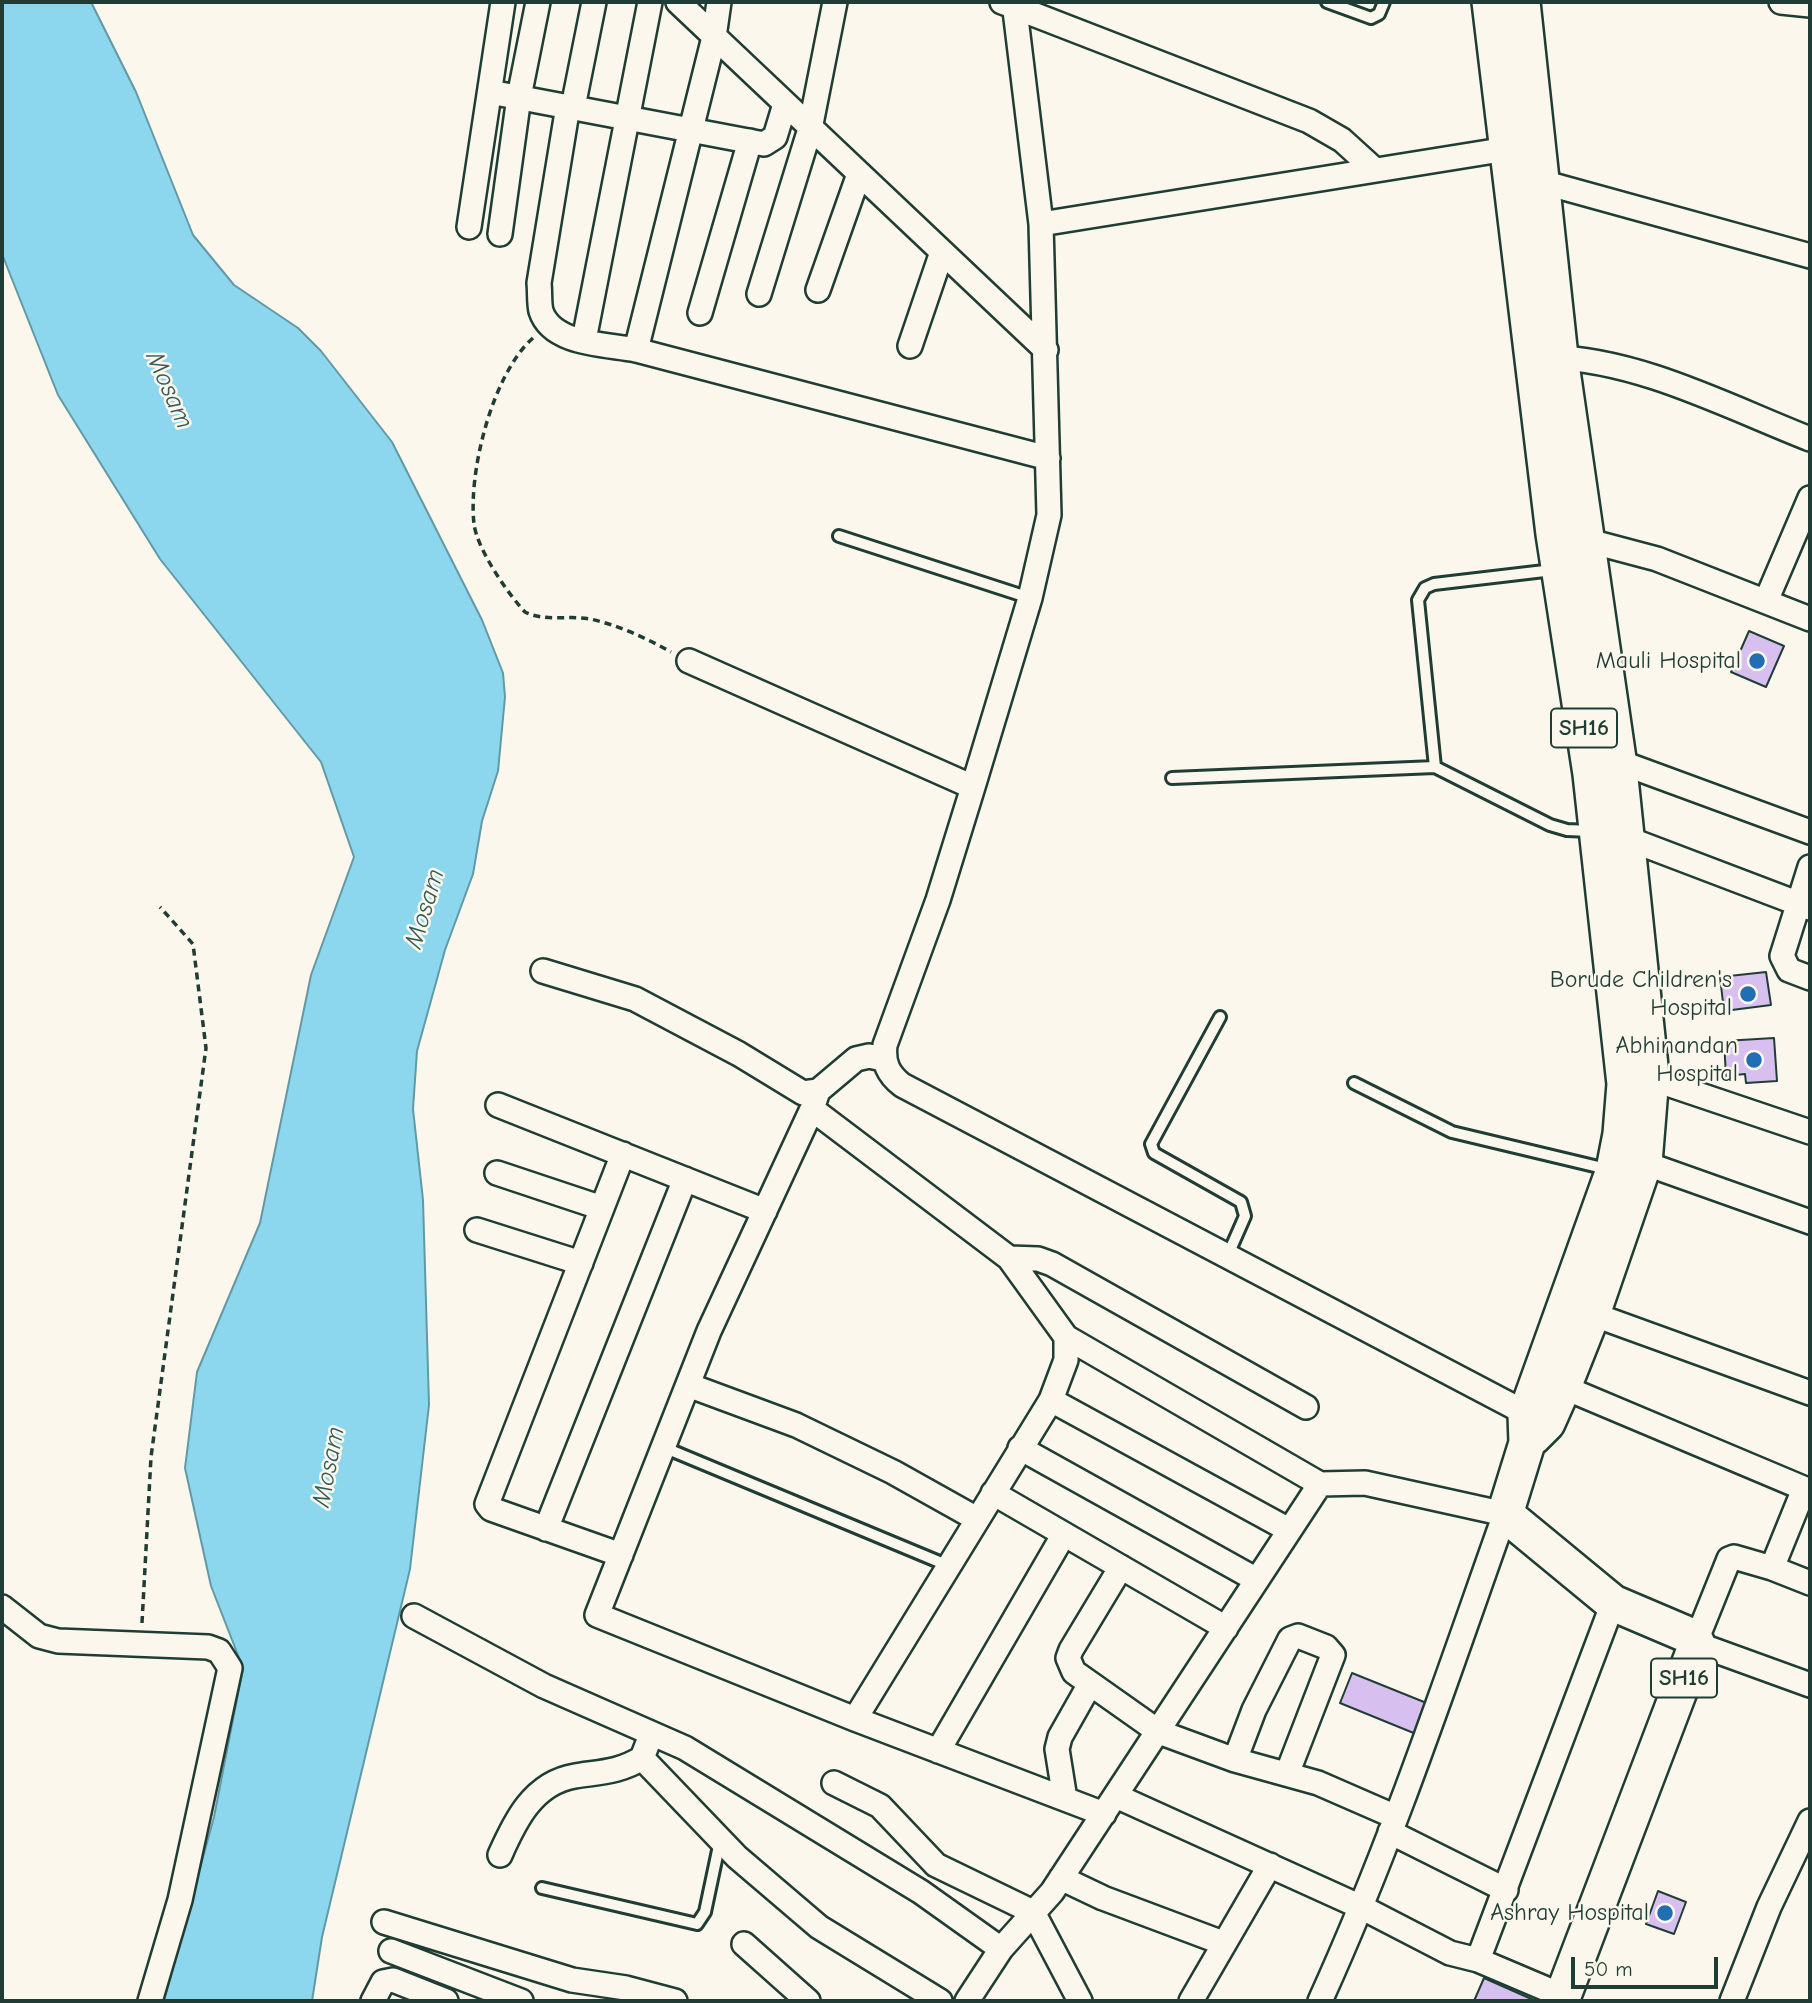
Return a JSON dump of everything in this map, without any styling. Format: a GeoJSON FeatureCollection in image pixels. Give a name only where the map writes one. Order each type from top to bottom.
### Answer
{"type":"FeatureCollection","features":[{"type":"Feature","properties":{"kind":"main road","name":"SH16"},"geometry":{"type":"LineString","coordinates":[[1490,2],[1507,149],[1546,357],[1603,756],[1637,1074],[1649,1125],[1629,1166],[1533,1427],[1505,1514],[1613,1603],[1697,1642],[1562,1998]]}},
{"type":"Feature","properties":{"kind":"main road","name":"SH16"},"geometry":{"type":"LineString","coordinates":[[1522,2],[1542,183],[1546,357]]}},
{"type":"Feature","properties":{"kind":"main road","name":"SH16"},"geometry":{"type":"LineString","coordinates":[[1570,536],[1559,569],[1603,756]]}},
{"type":"Feature","properties":{"kind":"main road","name":"SH16"},"geometry":{"type":"LineString","coordinates":[[1563,1387],[1592,1314],[1629,1166]]}},
{"type":"Feature","properties":{"kind":"main road"},"geometry":{"type":"LineString","coordinates":[[1533,1427],[1563,1387]]}},
{"type":"Feature","properties":{"kind":"street"},"geometry":{"type":"LineString","coordinates":[[469,227],[503,2]]}},
{"type":"Feature","properties":{"kind":"street"},"geometry":{"type":"LineString","coordinates":[[500,234],[519,97],[538,2]]}},
{"type":"Feature","properties":{"kind":"street"},"geometry":{"type":"LineString","coordinates":[[594,2],[571,107],[539,283],[541,310],[548,325],[556,332],[584,340],[635,350],[1048,458]]}},
{"type":"Feature","properties":{"kind":"street"},"geometry":{"type":"LineString","coordinates":[[584,340],[650,2]]}},
{"type":"Feature","properties":{"kind":"street"},"geometry":{"type":"LineString","coordinates":[[678,2],[1046,350]]}},
{"type":"Feature","properties":{"kind":"street"},"geometry":{"type":"LineString","coordinates":[[635,350],[714,37],[719,2]]}},
{"type":"Feature","properties":{"kind":"street"},"geometry":{"type":"LineString","coordinates":[[758,294],[810,129],[835,2]]}},
{"type":"Feature","properties":{"kind":"street"},"geometry":{"type":"LineString","coordinates":[[1375,170],[1342,139],[1309,121],[1010,3],[1041,224],[1049,515],[1030,598],[973,787],[938,900],[885,1045],[883,1059],[892,1077],[902,1085],[1227,1256],[1533,1427]]}},
{"type":"Feature","properties":{"kind":"street"},"geometry":{"type":"LineString","coordinates":[[490,92],[691,128],[764,144],[775,138],[785,104]]}},
{"type":"Feature","properties":{"kind":"street"},"geometry":{"type":"LineString","coordinates":[[700,313],[750,141]]}},
{"type":"Feature","properties":{"kind":"street"},"geometry":{"type":"LineString","coordinates":[[1041,224],[1507,149]]}},
{"type":"Feature","properties":{"kind":"street"},"geometry":{"type":"LineString","coordinates":[[818,290],[859,174]]}},
{"type":"Feature","properties":{"kind":"street"},"geometry":{"type":"LineString","coordinates":[[1542,183],[1810,256]]}},
{"type":"Feature","properties":{"kind":"street"},"geometry":{"type":"LineString","coordinates":[[910,346],[942,253]]}},
{"type":"Feature","properties":{"kind":"street"},"geometry":{"type":"LineString","coordinates":[[1546,357],[1599,361],[1633,370],[1810,439]]}},
{"type":"Feature","properties":{"kind":"street"},"geometry":{"type":"LineString","coordinates":[[1766,601],[1810,498]]}},
{"type":"Feature","properties":{"kind":"street"},"geometry":{"type":"LineString","coordinates":[[1570,536],[1657,559],[1810,619]]}},
{"type":"Feature","properties":{"kind":"street"},"geometry":{"type":"LineString","coordinates":[[689,661],[973,787]]}},
{"type":"Feature","properties":{"kind":"street"},"geometry":{"type":"LineString","coordinates":[[1603,756],[1810,832]]}},
{"type":"Feature","properties":{"kind":"street"},"geometry":{"type":"LineString","coordinates":[[1612,834],[1804,905]]}},
{"type":"Feature","properties":{"kind":"street"},"geometry":{"type":"LineString","coordinates":[[1810,867],[1804,905],[1782,956],[1789,970],[1810,978]]}},
{"type":"Feature","properties":{"kind":"street"},"geometry":{"type":"LineString","coordinates":[[543,971],[635,999],[739,1054],[815,1100],[1009,1258],[1066,1337],[1320,1484],[1365,1483],[1505,1514],[1362,1907],[1320,2001]]}},
{"type":"Feature","properties":{"kind":"street"},"geometry":{"type":"LineString","coordinates":[[883,1059],[869,1056],[856,1059],[815,1100],[709,1331],[597,1615],[855,1719],[1065,1799],[1110,1805],[1270,1865],[1362,1907],[1450,1953],[1478,1960],[1562,1998]]}},
{"type":"Feature","properties":{"kind":"street"},"geometry":{"type":"LineString","coordinates":[[1637,1074],[1810,1132]]}},
{"type":"Feature","properties":{"kind":"street"},"geometry":{"type":"LineString","coordinates":[[498,1105],[765,1211]]}},
{"type":"Feature","properties":{"kind":"street"},"geometry":{"type":"LineString","coordinates":[[621,1555],[491,1509],[486,1504],[623,1154]]}},
{"type":"Feature","properties":{"kind":"street"},"geometry":{"type":"LineString","coordinates":[[1629,1166],[1810,1222]]}},
{"type":"Feature","properties":{"kind":"street"},"geometry":{"type":"LineString","coordinates":[[497,1173],[602,1208]]}},
{"type":"Feature","properties":{"kind":"street"},"geometry":{"type":"LineString","coordinates":[[546,1529],[685,1179]]}},
{"type":"Feature","properties":{"kind":"street"},"geometry":{"type":"LineString","coordinates":[[477,1230],[581,1263]]}},
{"type":"Feature","properties":{"kind":"street"},"geometry":{"type":"LineString","coordinates":[[1009,1258],[1038,1259],[1052,1264],[1306,1407]]}},
{"type":"Feature","properties":{"kind":"street"},"geometry":{"type":"LineString","coordinates":[[1592,1314],[1810,1393]]}},
{"type":"Feature","properties":{"kind":"street"},"geometry":{"type":"LineString","coordinates":[[855,1719],[1051,1400],[1066,1360],[1066,1337]]}},
{"type":"Feature","properties":{"kind":"street"},"geometry":{"type":"LineString","coordinates":[[688,1385],[796,1426],[893,1472],[977,1519]]}},
{"type":"Feature","properties":{"kind":"street"},"geometry":{"type":"LineString","coordinates":[[1563,1387],[1807,1490],[1772,1568]]}},
{"type":"Feature","properties":{"kind":"street"},"geometry":{"type":"LineString","coordinates":[[1051,1400],[1289,1531]]}},
{"type":"Feature","properties":{"kind":"street"},"geometry":{"type":"LineString","coordinates":[[1020,1448],[1257,1580]]}},
{"type":"Feature","properties":{"kind":"street"},"geometry":{"type":"LineString","coordinates":[[967,2001],[1001,1949],[1061,1878],[1320,1484]]}},
{"type":"Feature","properties":{"kind":"street"},"geometry":{"type":"LineString","coordinates":[[993,1493],[1226,1628]]}},
{"type":"Feature","properties":{"kind":"street"},"geometry":{"type":"LineString","coordinates":[[938,1751],[1065,1534]]}},
{"type":"Feature","properties":{"kind":"street"},"geometry":{"type":"LineString","coordinates":[[1810,1583],[1734,1556],[1729,1559],[1697,1642],[1810,1685]]}},
{"type":"Feature","properties":{"kind":"street"},"geometry":{"type":"LineString","coordinates":[[1121,1567],[1069,1658],[1074,1672],[1159,1732],[1235,1760],[1287,1774],[1393,1825],[1506,1890]]}},
{"type":"Feature","properties":{"kind":"street"},"geometry":{"type":"LineString","coordinates":[[1478,1960],[1613,1603]]}},
{"type":"Feature","properties":{"kind":"street"},"geometry":{"type":"LineString","coordinates":[[2,1607],[39,1636],[58,1641],[208,1647],[219,1651],[230,1668],[180,1900],[150,2001]]}},
{"type":"Feature","properties":{"kind":"street"},"geometry":{"type":"LineString","coordinates":[[414,1616],[544,1686],[685,1748],[806,1819],[921,1892],[1001,1949]]}},
{"type":"Feature","properties":{"kind":"street"},"geometry":{"type":"LineString","coordinates":[[1235,1760],[1254,1710],[1290,1639],[1298,1636],[1326,1647],[1333,1655],[1287,1774]]}},
{"type":"Feature","properties":{"kind":"street"},"geometry":{"type":"LineString","coordinates":[[1065,1799],[1057,1749],[1060,1737],[1090,1684]]}},
{"type":"Feature","properties":{"kind":"street"},"geometry":{"type":"LineString","coordinates":[[500,1855],[523,1810],[551,1784],[571,1777],[616,1771],[642,1758],[651,1735]]}},
{"type":"Feature","properties":{"kind":"street"},"geometry":{"type":"LineString","coordinates":[[642,1758],[737,1857],[819,1927],[940,2001]]}},
{"type":"Feature","properties":{"kind":"street"},"geometry":{"type":"LineString","coordinates":[[834,1783],[880,1806],[924,1855],[942,1869],[1033,1912],[1080,2001]]}},
{"type":"Feature","properties":{"kind":"street"},"geometry":{"type":"LineString","coordinates":[[1732,2001],[1769,1907],[1810,1821]]}},
{"type":"Feature","properties":{"kind":"street"},"geometry":{"type":"LineString","coordinates":[[1191,2001],[1270,1865]]}},
{"type":"Feature","properties":{"kind":"street"},"geometry":{"type":"LineString","coordinates":[[1061,1878],[1223,1943]]}},
{"type":"Feature","properties":{"kind":"street"},"geometry":{"type":"LineString","coordinates":[[384,1922],[572,1980],[626,1987],[675,2001]]}},
{"type":"Feature","properties":{"kind":"street"},"geometry":{"type":"LineString","coordinates":[[744,1944],[808,2001]]}},
{"type":"Feature","properties":{"kind":"street"},"geometry":{"type":"LineString","coordinates":[[391,1951],[521,2001]]}},
{"type":"Feature","properties":{"kind":"street"},"geometry":{"type":"LineString","coordinates":[[373,2001],[383,1982],[393,1980],[446,2001]]}},
{"type":"Feature","properties":{"kind":"lane"},"geometry":{"type":"LineString","coordinates":[[1327,2],[1371,18],[1380,14],[1384,2]]}},
{"type":"Feature","properties":{"kind":"lane"},"geometry":{"type":"LineString","coordinates":[[839,536],[1030,598]]}},
{"type":"Feature","properties":{"kind":"lane"},"geometry":{"type":"LineString","coordinates":[[1435,767],[1418,600],[1420,593],[1434,584],[1559,569]]}},
{"type":"Feature","properties":{"kind":"lane"},"geometry":{"type":"LineString","coordinates":[[1172,778],[1435,767],[1550,825],[1567,830],[1612,834]]}},
{"type":"Feature","properties":{"kind":"lane"},"geometry":{"type":"LineString","coordinates":[[1220,1017],[1151,1144],[1154,1153],[1241,1202],[1245,1216],[1227,1256]]}},
{"type":"Feature","properties":{"kind":"lane"},"geometry":{"type":"LineString","coordinates":[[1354,1083],[1452,1132],[1629,1166]]}},
{"type":"Feature","properties":{"kind":"lane"},"geometry":{"type":"LineString","coordinates":[[663,1447],[948,1566]]}},
{"type":"Feature","properties":{"kind":"lane"},"geometry":{"type":"LineString","coordinates":[[542,1888],[697,1924],[705,1912],[721,1838]]}},
{"type":"Feature","properties":{"kind":"path"},"geometry":{"type":"LineString","coordinates":[[548,325],[519,350],[504,375],[480,454],[474,488],[474,526],[484,552],[525,612],[534,616],[589,619],[651,640],[689,661]]}},
{"type":"Feature","properties":{"kind":"path"},"geometry":{"type":"LineString","coordinates":[[144,1646],[142,1608],[151,1457],[205,1048],[192,944],[160,907]]}},
{"type":"Feature","properties":{"kind":"water","name":"Mosam"},"geometry":{"type":"Polygon","coordinates":[[[2,2],[91,2],[136,92],[193,235],[234,285],[298,328],[321,351],[392,442],[482,620],[503,673],[505,697],[498,771],[482,821],[473,874],[445,950],[417,1051],[413,1109],[423,1200],[429,1405],[410,1569],[322,1937],[312,2001],[164,2001],[214,1817],[243,1668],[211,1586],[185,1468],[197,1372],[260,1223],[311,975],[354,857],[321,762],[160,559],[58,395],[2,254],[2,2]]]}},
{"type":"Feature","properties":{"kind":"building"},"geometry":{"type":"Polygon","coordinates":[[[1749,631],[1784,646],[1766,687],[1731,672],[1749,631]]]}},
{"type":"Feature","properties":{"kind":"building"},"geometry":{"type":"Polygon","coordinates":[[[1766,972],[1771,1005],[1724,1011],[1720,977],[1766,972]]]}},
{"type":"Feature","properties":{"kind":"building"},"geometry":{"type":"Polygon","coordinates":[[[1774,1038],[1777,1081],[1746,1083],[1745,1074],[1726,1076],[1724,1041],[1774,1038]]]}},
{"type":"Feature","properties":{"kind":"building"},"geometry":{"type":"Polygon","coordinates":[[[1352,1673],[1434,1706],[1421,1736],[1340,1703],[1352,1673]]]}},
{"type":"Feature","properties":{"kind":"building"},"geometry":{"type":"Polygon","coordinates":[[[1658,1891],[1686,1902],[1674,1934],[1646,1924],[1658,1891]]]}},
{"type":"Feature","properties":{"kind":"building"},"geometry":{"type":"Polygon","coordinates":[[[1484,1978],[1536,2001],[1474,2001],[1484,1978]]]}},
{"type":"Feature","properties":{"kind":"place","name":"Mauli Hospital"},"geometry":{"type":"Point","coordinates":[1757,661]}},
{"type":"Feature","properties":{"kind":"place","name":"Borude Children's Hospital"},"geometry":{"type":"Point","coordinates":[1748,994]}},
{"type":"Feature","properties":{"kind":"place","name":"Abhinandan Hospital"},"geometry":{"type":"Point","coordinates":[1754,1060]}},
{"type":"Feature","properties":{"kind":"place","name":"Ashray Hospital"},"geometry":{"type":"Point","coordinates":[1665,1913]}}]}
